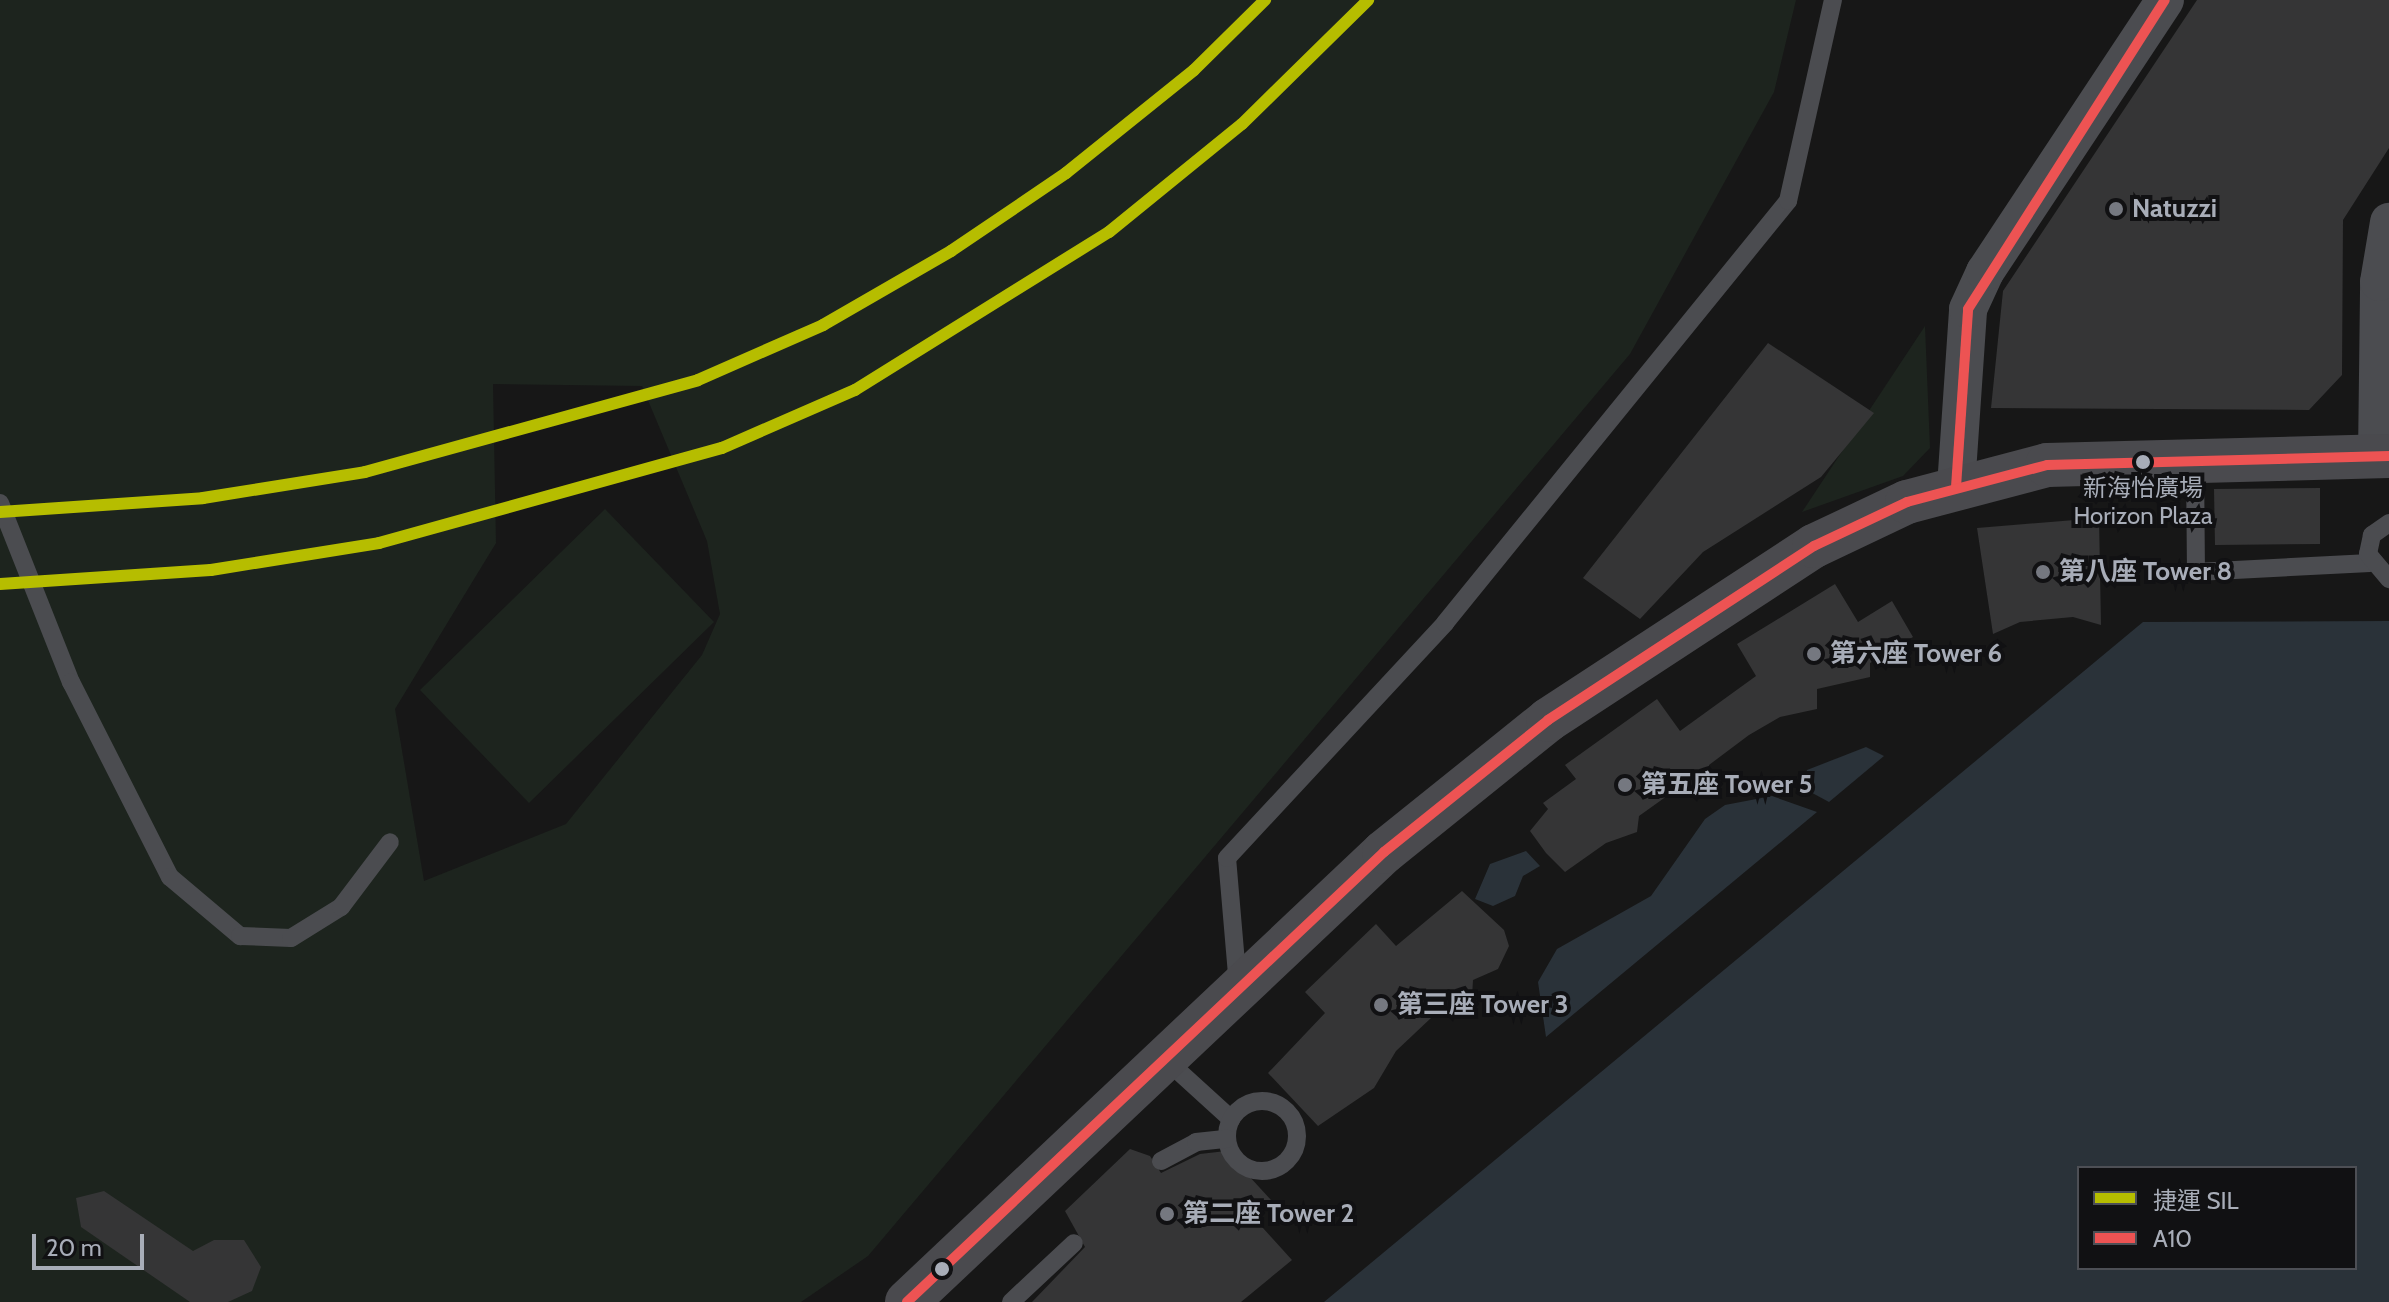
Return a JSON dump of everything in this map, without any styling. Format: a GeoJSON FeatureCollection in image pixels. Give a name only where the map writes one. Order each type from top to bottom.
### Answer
{"type":"FeatureCollection","features":[{"type":"Feature","properties":{"kind":"street"},"geometry":{"type":"LineString","coordinates":[[1956,487],[1968,309],[2165,0]]}},
{"type":"Feature","properties":{"kind":"street"},"geometry":{"type":"LineString","coordinates":[[907,1302],[1384,852],[1635,658],[1814,546],[1956,487],[2047,465],[2383,456],[2379,270],[2389,222]]}},
{"type":"Feature","properties":{"kind":"lane"},"geometry":{"type":"LineString","coordinates":[[1238,989],[1227,858],[1445,623],[1788,201],[1833,0]]}},
{"type":"Feature","properties":{"kind":"lane"},"geometry":{"type":"LineString","coordinates":[[2195,460],[2196,572],[2370,563],[2389,579]]}},
{"type":"Feature","properties":{"kind":"lane"},"geometry":{"type":"LineString","coordinates":[[0,503],[71,682],[170,877],[240,936],[291,938],[341,907],[390,842]]}},
{"type":"Feature","properties":{"kind":"lane"},"geometry":{"type":"LineString","coordinates":[[2370,563],[2372,535],[2389,523]]}},
{"type":"Feature","properties":{"kind":"lane"},"geometry":{"type":"LineString","coordinates":[[1164,1058],[1231,1119]]}},
{"type":"Feature","properties":{"kind":"lane"},"geometry":{"type":"LineString","coordinates":[[1255,1102],[1274,1103],[1290,1115],[1296,1143],[1279,1167],[1260,1172],[1234,1158],[1227,1139],[1231,1119],[1255,1102]]}},
{"type":"Feature","properties":{"kind":"lane"},"geometry":{"type":"LineString","coordinates":[[1161,1161],[1196,1142],[1227,1139]]}},
{"type":"Feature","properties":{"kind":"lane"},"geometry":{"type":"LineString","coordinates":[[1011,1302],[1074,1243]]}},
{"type":"Feature","properties":{"kind":"shaded area"},"geometry":{"type":"Polygon","coordinates":[[[0,0],[1796,0],[1774,92],[1630,354],[868,1256],[801,1302],[0,1302],[0,0]],[[493,384],[496,543],[395,709],[424,881],[566,824],[702,655],[720,614],[707,541],[642,386],[493,384]]]}},
{"type":"Feature","properties":{"kind":"shaded area"},"geometry":{"type":"Polygon","coordinates":[[[1925,326],[1930,448],[1903,476],[1802,512],[1925,326]]]}},
{"type":"Feature","properties":{"kind":"shaded area"},"geometry":{"type":"Polygon","coordinates":[[[605,509],[714,622],[529,803],[420,690],[605,509]]]}},
{"type":"Feature","properties":{"kind":"shaded area"},"geometry":{"type":"Polygon","coordinates":[[[2389,621],[2389,1302],[1324,1302],[2143,622],[2389,621]]]}},
{"type":"Feature","properties":{"kind":"shaded area"},"geometry":{"type":"Polygon","coordinates":[[[1866,747],[1884,756],[1829,802],[1803,788],[1807,770],[1866,747]]]}},
{"type":"Feature","properties":{"kind":"shaded area"},"geometry":{"type":"Polygon","coordinates":[[[1772,796],[1817,812],[1546,1037],[1538,982],[1557,949],[1651,896],[1705,819],[1725,805],[1772,796]]]}},
{"type":"Feature","properties":{"kind":"shaded area"},"geometry":{"type":"Polygon","coordinates":[[[1526,851],[1540,866],[1523,876],[1515,896],[1493,906],[1475,899],[1490,864],[1526,851]]]}},
{"type":"Feature","properties":{"kind":"building","name":"新海怡廣場 Horizon Plaza"},"geometry":{"type":"Polygon","coordinates":[[[2197,0],[2389,0],[2389,148],[2343,220],[2342,375],[2309,410],[1991,408],[2003,291],[2197,0]]]}},
{"type":"Feature","properties":{"kind":"building"},"geometry":{"type":"Polygon","coordinates":[[[1768,343],[1874,413],[1821,477],[1703,552],[1640,619],[1583,578],[1768,343]]]}},
{"type":"Feature","properties":{"kind":"building"},"geometry":{"type":"Polygon","coordinates":[[[2320,488],[2320,544],[2215,545],[2214,489],[2320,488]]]}},
{"type":"Feature","properties":{"kind":"building","name":"第八座 Tower 8"},"geometry":{"type":"Polygon","coordinates":[[[2099,518],[2101,625],[2073,617],[2020,622],[1993,634],[1977,528],[2099,518]]]}},
{"type":"Feature","properties":{"kind":"building"},"geometry":{"type":"Polygon","coordinates":[[[1835,584],[1858,622],[1892,601],[1913,637],[1870,663],[1870,677],[1817,689],[1817,709],[1780,717],[1749,735],[1709,765],[1708,780],[1674,791],[1639,816],[1637,832],[1606,843],[1565,872],[1546,853],[1530,831],[1548,809],[1543,803],[1576,779],[1565,765],[1657,699],[1680,731],[1756,676],[1737,644],[1835,584]]]}},
{"type":"Feature","properties":{"kind":"building","name":"第三座 Tower 3"},"geometry":{"type":"Polygon","coordinates":[[[1462,891],[1504,930],[1509,946],[1498,969],[1473,980],[1472,997],[1431,1018],[1396,1051],[1374,1088],[1318,1126],[1268,1073],[1325,1013],[1305,992],[1376,924],[1396,946],[1462,891]]]}},
{"type":"Feature","properties":{"kind":"building"},"geometry":{"type":"Polygon","coordinates":[[[1130,1149],[1150,1156],[1161,1173],[1200,1154],[1226,1151],[1271,1200],[1253,1217],[1292,1260],[1241,1302],[1032,1302],[1085,1247],[1065,1211],[1130,1149]]]}},
{"type":"Feature","properties":{"kind":"building"},"geometry":{"type":"Polygon","coordinates":[[[104,1191],[193,1251],[214,1240],[244,1240],[261,1267],[252,1291],[228,1302],[190,1302],[81,1227],[76,1198],[104,1191]]]}},
{"type":"Feature","properties":{"kind":"metro line","name":"SIL"},"geometry":{"type":"LineString","coordinates":[[0,512],[203,498],[365,472],[698,380],[823,325],[951,251],[1066,173],[1194,70],[1265,0]]}},
{"type":"Feature","properties":{"kind":"metro line","name":"SIL"},"geometry":{"type":"LineString","coordinates":[[0,584],[211,570],[379,543],[722,448],[855,390],[1109,232],[1242,124],[1368,0]]}},
{"type":"Feature","properties":{"kind":"transit line","name":"A10"},"geometry":{"type":"LineString","coordinates":[[1956,487],[1968,309],[2165,0]]}},
{"type":"Feature","properties":{"kind":"transit line","name":"A10"},"geometry":{"type":"LineString","coordinates":[[907,1302],[1384,852],[1548,720],[1814,546],[1907,502],[2047,465],[2389,456]]}},
{"type":"Feature","properties":{"kind":"place","name":"Natuzzi"},"geometry":{"type":"Point","coordinates":[2116,209]}},
{"type":"Feature","properties":{"kind":"place","name":"新海怡廣場 Horizon Plaza"},"geometry":{"type":"Point","coordinates":[2143,462]}},
{"type":"Feature","properties":{"kind":"place","name":"第八座 Tower 8"},"geometry":{"type":"Point","coordinates":[2043,572]}},
{"type":"Feature","properties":{"kind":"place","name":"第六座 Tower 6"},"geometry":{"type":"Point","coordinates":[1814,654]}},
{"type":"Feature","properties":{"kind":"place","name":"第五座 Tower 5"},"geometry":{"type":"Point","coordinates":[1625,785]}},
{"type":"Feature","properties":{"kind":"place","name":"第三座 Tower 3"},"geometry":{"type":"Point","coordinates":[1381,1005]}},
{"type":"Feature","properties":{"kind":"place","name":"第二座 Tower 2"},"geometry":{"type":"Point","coordinates":[1167,1214]}}]}
